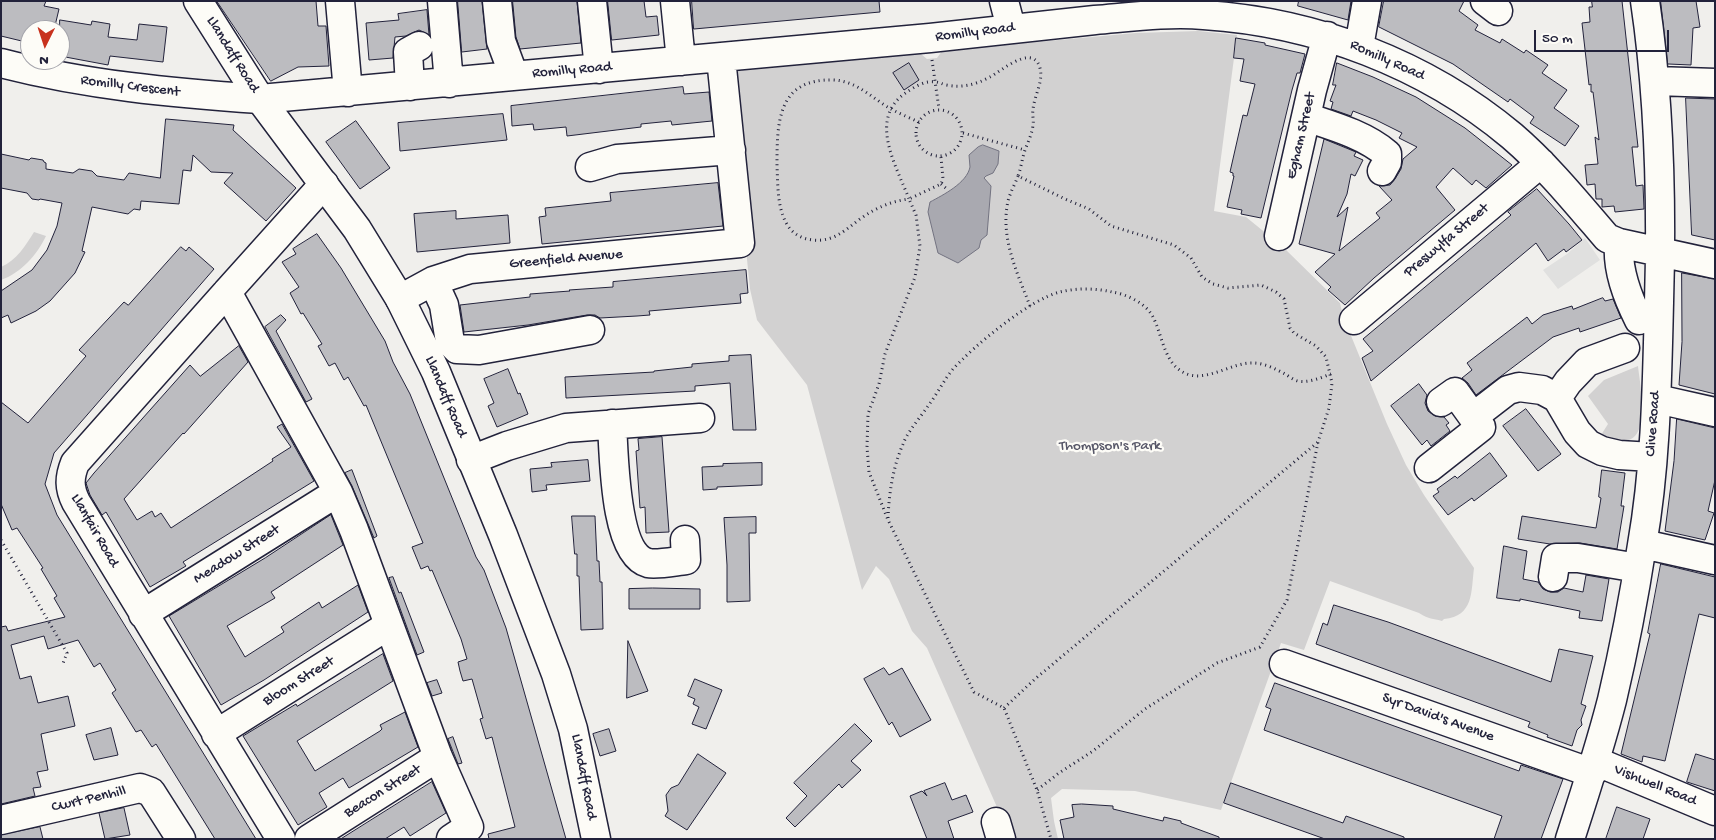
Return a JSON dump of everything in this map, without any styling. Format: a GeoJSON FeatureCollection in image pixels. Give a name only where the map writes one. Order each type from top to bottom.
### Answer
{"type":"FeatureCollection","features":[{"type":"Feature","properties":{"kind":"street","name":"Llandaff Road"},"geometry":{"type":"LineString","coordinates":[[198,1],[260,99],[356,229],[400,300],[436,372],[503,535],[559,683],[575,735],[596,839]]}},
{"type":"Feature","properties":{"kind":"street"},"geometry":{"type":"LineString","coordinates":[[340,1],[348,92]]}},
{"type":"Feature","properties":{"kind":"street"},"geometry":{"type":"LineString","coordinates":[[442,1],[449,83]]}},
{"type":"Feature","properties":{"kind":"street"},"geometry":{"type":"LineString","coordinates":[[497,1],[501,41],[514,76]]}},
{"type":"Feature","properties":{"kind":"street"},"geometry":{"type":"LineString","coordinates":[[592,1],[599,68]]}},
{"type":"Feature","properties":{"kind":"street"},"geometry":{"type":"LineString","coordinates":[[675,1],[681,61]]}},
{"type":"Feature","properties":{"kind":"street"},"geometry":{"type":"LineString","coordinates":[[1004,1],[1011,28]]}},
{"type":"Feature","properties":{"kind":"street"},"geometry":{"type":"LineString","coordinates":[[1359,47],[1367,1]]}},
{"type":"Feature","properties":{"kind":"street","name":"Clive Road"},"geometry":{"type":"LineString","coordinates":[[1570,839],[1594,767],[1612,699],[1640,556],[1652,457],[1657,399],[1661,251],[1660,147],[1656,81],[1645,1]]}},
{"type":"Feature","properties":{"kind":"street","name":"Romilly Road"},"geometry":{"type":"LineString","coordinates":[[260,99],[721,58],[1148,15],[1203,14],[1238,18],[1327,36],[1359,47],[1402,66],[1481,112],[1513,137],[1541,163],[1608,238],[1619,243],[1715,264]]}},
{"type":"Feature","properties":{"kind":"street","name":"Egham Street"},"geometry":{"type":"LineString","coordinates":[[1279,236],[1306,116],[1327,36]]}},
{"type":"Feature","properties":{"kind":"street"},"geometry":{"type":"LineString","coordinates":[[410,86],[408,52],[419,46]]}},
{"type":"Feature","properties":{"kind":"street"},"geometry":{"type":"LineString","coordinates":[[590,167],[617,160],[731,150],[721,58]]}},
{"type":"Feature","properties":{"kind":"street","name":"Romilly Crescent"},"geometry":{"type":"LineString","coordinates":[[1,63],[98,84],[178,93],[260,99]]}},
{"type":"Feature","properties":{"kind":"street"},"geometry":{"type":"LineString","coordinates":[[1656,81],[1715,83]]}},
{"type":"Feature","properties":{"kind":"street"},"geometry":{"type":"LineString","coordinates":[[1306,116],[1344,130],[1378,146],[1387,154],[1388,162],[1382,171]]}},
{"type":"Feature","properties":{"kind":"street","name":"Greenfield Avenue"},"geometry":{"type":"LineString","coordinates":[[400,300],[434,281],[470,269],[740,243],[731,150]]}},
{"type":"Feature","properties":{"kind":"street","name":"Preswylfa Street"},"geometry":{"type":"LineString","coordinates":[[1354,320],[1541,163]]}},
{"type":"Feature","properties":{"kind":"street","name":"Llanfair Road"},"geometry":{"type":"LineString","coordinates":[[281,839],[70,492],[70,483],[75,463],[324,184]]}},
{"type":"Feature","properties":{"kind":"street"},"geometry":{"type":"LineString","coordinates":[[1619,243],[1618,255],[1626,294],[1639,320]]}},
{"type":"Feature","properties":{"kind":"street"},"geometry":{"type":"LineString","coordinates":[[434,281],[444,305],[450,342],[457,349],[479,350],[590,330]]}},
{"type":"Feature","properties":{"kind":"street"},"geometry":{"type":"LineString","coordinates":[[226,292],[354,530],[385,628],[435,759],[470,827],[451,839]]}},
{"type":"Feature","properties":{"kind":"street"},"geometry":{"type":"LineString","coordinates":[[1429,468],[1508,390],[1519,387],[1562,390],[1587,362],[1625,348]]}},
{"type":"Feature","properties":{"kind":"street"},"geometry":{"type":"LineString","coordinates":[[1562,390],[1577,432],[1588,444],[1602,451],[1619,455],[1652,457]]}},
{"type":"Feature","properties":{"kind":"street"},"geometry":{"type":"LineString","coordinates":[[1441,402],[1454,392],[1477,422]]}},
{"type":"Feature","properties":{"kind":"street"},"geometry":{"type":"LineString","coordinates":[[1657,399],[1715,412]]}},
{"type":"Feature","properties":{"kind":"street"},"geometry":{"type":"LineString","coordinates":[[471,460],[507,446],[566,428],[700,418]]}},
{"type":"Feature","properties":{"kind":"street"},"geometry":{"type":"LineString","coordinates":[[612,424],[618,511],[632,550],[639,558],[649,563],[686,560],[685,540]]}},
{"type":"Feature","properties":{"kind":"street","name":"Meadow Street"},"geometry":{"type":"LineString","coordinates":[[143,614],[335,494]]}},
{"type":"Feature","properties":{"kind":"street"},"geometry":{"type":"LineString","coordinates":[[1553,577],[1556,558],[1579,549],[1640,556],[1715,560]]}},
{"type":"Feature","properties":{"kind":"street","name":"Bloom Street"},"geometry":{"type":"LineString","coordinates":[[216,734],[385,628]]}},
{"type":"Feature","properties":{"kind":"street","name":"Syr David's Avenue"},"geometry":{"type":"LineString","coordinates":[[1284,664],[1594,767]]}},
{"type":"Feature","properties":{"kind":"street","name":"Beacon Street"},"geometry":{"type":"LineString","coordinates":[[309,839],[435,759]]}},
{"type":"Feature","properties":{"kind":"street","name":"Vishwell Road"},"geometry":{"type":"LineString","coordinates":[[1594,767],[1715,810]]}},
{"type":"Feature","properties":{"kind":"street","name":"Cwrt Penhill"},"geometry":{"type":"LineString","coordinates":[[1,820],[140,788],[151,792],[181,839]]}},
{"type":"Feature","properties":{"kind":"path"},"geometry":{"type":"LineString","coordinates":[[930,38],[939,109]]}},
{"type":"Feature","properties":{"kind":"path"},"geometry":{"type":"LineString","coordinates":[[1030,306],[1010,254],[1005,227],[1008,200],[1030,140],[1033,124],[1032,111],[1041,77],[1039,64],[1034,60],[1025,58],[1018,59],[989,78],[968,87],[956,87],[934,81],[920,85],[906,92],[895,102],[888,115],[885,129],[888,145],[916,215],[920,241],[914,277],[885,354],[879,384],[868,414],[867,447],[869,472],[888,520],[974,692],[1004,708],[1037,790],[1050,839]]}},
{"type":"Feature","properties":{"kind":"path"},"geometry":{"type":"LineString","coordinates":[[919,122],[891,109],[859,87],[836,80],[814,82],[797,90],[783,104],[779,119],[777,145],[781,211],[788,227],[799,237],[814,240],[829,239],[842,233],[873,211],[895,200],[909,198],[941,184],[943,179],[941,157]]}},
{"type":"Feature","properties":{"kind":"path"},"geometry":{"type":"LineString","coordinates":[[939,109],[947,110],[953,114],[961,125],[963,133],[959,147],[954,152],[941,157],[927,154],[919,145],[916,131],[919,122],[926,114],[939,109]]}},
{"type":"Feature","properties":{"kind":"path"},"geometry":{"type":"LineString","coordinates":[[963,133],[1025,150]]}},
{"type":"Feature","properties":{"kind":"path"},"geometry":{"type":"LineString","coordinates":[[1018,176],[1088,209],[1111,226],[1174,245],[1191,258],[1202,277],[1213,284],[1228,288],[1261,285],[1276,292],[1284,299],[1290,328],[1316,346],[1326,357],[1332,383],[1328,408],[1318,442],[1287,600],[1260,647],[1217,663],[1145,709],[1093,751],[1037,790]]}},
{"type":"Feature","properties":{"kind":"path"},"geometry":{"type":"LineString","coordinates":[[941,184],[948,190]]}},
{"type":"Feature","properties":{"kind":"path"},"geometry":{"type":"LineString","coordinates":[[888,520],[894,473],[903,443],[952,370],[980,343],[1030,306],[1059,292],[1084,289],[1112,292],[1127,296],[1141,304],[1152,315],[1162,344],[1170,359],[1179,369],[1191,375],[1207,374],[1252,363],[1266,366],[1297,381],[1313,380],[1331,374]]}},
{"type":"Feature","properties":{"kind":"path"},"geometry":{"type":"LineString","coordinates":[[1004,708],[1035,679],[1318,442]]}},
{"type":"Feature","properties":{"kind":"path"},"geometry":{"type":"LineString","coordinates":[[1,540],[67,652],[62,666]]}},
{"type":"Feature","properties":{"kind":"shaded area"},"geometry":{"type":"Polygon","coordinates":[[[983,145],[999,151],[998,164],[993,173],[984,178],[991,186],[987,235],[981,240],[979,248],[958,263],[938,253],[928,212],[930,202],[954,188],[964,178],[970,167],[969,155],[983,145]]]}},
{"type":"Feature","properties":{"kind":"shaded area"},"geometry":{"type":"Polygon","coordinates":[[[1585,238],[1600,260],[1558,289],[1543,270],[1567,254],[1585,238]]]}},
{"type":"Feature","properties":{"kind":"green space","name":"Thompson's Park"},"geometry":{"type":"Polygon","coordinates":[[[1198,31],[1237,35],[1214,211],[1246,217],[1284,248],[1340,303],[1343,316],[1387,424],[1406,465],[1424,495],[1474,568],[1471,594],[1466,608],[1461,613],[1442,621],[1428,618],[1330,581],[1304,650],[1281,643],[1221,810],[1135,791],[1062,789],[1051,798],[1058,839],[1011,839],[927,648],[912,631],[889,579],[876,566],[862,590],[807,385],[757,320],[750,289],[728,71],[921,54],[927,59],[937,58],[942,51],[948,50],[1136,33],[1198,31]]]}},
{"type":"Feature","properties":{"kind":"green space"},"geometry":{"type":"Polygon","coordinates":[[[34,232],[46,236],[38,250],[22,268],[1,280],[1,267],[16,257],[34,232]]]}},
{"type":"Feature","properties":{"kind":"green space"},"geometry":{"type":"Polygon","coordinates":[[[1638,366],[1642,411],[1638,432],[1632,439],[1623,441],[1612,440],[1601,435],[1608,424],[1588,396],[1604,380],[1638,366]]]}},
{"type":"Feature","properties":{"kind":"building"},"geometry":{"type":"Polygon","coordinates":[[[1,1],[46,1],[44,6],[59,9],[56,20],[20,20],[20,41],[1,36],[1,1]]]}},
{"type":"Feature","properties":{"kind":"building"},"geometry":{"type":"Polygon","coordinates":[[[217,1],[316,1],[318,26],[326,26],[329,66],[298,67],[271,81],[217,1]]]}},
{"type":"Feature","properties":{"kind":"building"},"geometry":{"type":"Polygon","coordinates":[[[458,1],[482,1],[487,49],[462,52],[458,1]]]}},
{"type":"Feature","properties":{"kind":"building"},"geometry":{"type":"Polygon","coordinates":[[[513,1],[577,1],[581,43],[520,49],[516,37],[513,1]]]}},
{"type":"Feature","properties":{"kind":"building"},"geometry":{"type":"Polygon","coordinates":[[[608,1],[644,1],[646,17],[657,16],[659,35],[612,40],[608,1]]]}},
{"type":"Feature","properties":{"kind":"building"},"geometry":{"type":"Polygon","coordinates":[[[692,1],[879,1],[880,12],[694,29],[692,1]]]}},
{"type":"Feature","properties":{"kind":"building"},"geometry":{"type":"Polygon","coordinates":[[[1299,1],[1351,1],[1348,20],[1298,6],[1299,1]]]}},
{"type":"Feature","properties":{"kind":"building"},"geometry":{"type":"Polygon","coordinates":[[[1384,1],[1464,1],[1459,11],[1478,25],[1475,30],[1500,43],[1502,39],[1524,53],[1526,50],[1548,65],[1542,73],[1567,90],[1554,108],[1579,126],[1565,146],[1530,123],[1534,117],[1510,99],[1508,102],[1453,64],[1379,27],[1384,1]]]}},
{"type":"Feature","properties":{"kind":"building"},"geometry":{"type":"Polygon","coordinates":[[[1592,1],[1622,1],[1638,147],[1632,147],[1636,186],[1643,185],[1644,209],[1615,212],[1614,206],[1602,207],[1602,199],[1596,199],[1595,184],[1587,185],[1585,165],[1598,164],[1595,137],[1599,140],[1593,92],[1591,92],[1591,84],[1589,85],[1582,23],[1590,22],[1589,7],[1592,7],[1592,1]]]}},
{"type":"Feature","properties":{"kind":"building"},"geometry":{"type":"Polygon","coordinates":[[[1661,1],[1696,1],[1700,27],[1693,28],[1691,65],[1668,64],[1661,1]]]}},
{"type":"Feature","properties":{"kind":"building"},"geometry":{"type":"Polygon","coordinates":[[[427,10],[429,35],[419,30],[406,36],[395,37],[393,58],[369,60],[366,23],[399,20],[398,14],[427,10]]]}},
{"type":"Feature","properties":{"kind":"building"},"geometry":{"type":"Polygon","coordinates":[[[92,21],[110,24],[108,37],[137,40],[139,24],[167,27],[163,62],[110,56],[108,65],[70,58],[70,22],[91,25],[92,21]]]}},
{"type":"Feature","properties":{"kind":"building"},"geometry":{"type":"Polygon","coordinates":[[[1236,38],[1265,43],[1265,45],[1305,54],[1300,73],[1297,73],[1292,90],[1261,218],[1241,214],[1242,210],[1227,207],[1234,176],[1230,172],[1243,115],[1247,116],[1255,84],[1240,81],[1244,59],[1234,58],[1236,38]]]}},
{"type":"Feature","properties":{"kind":"building"},"geometry":{"type":"Polygon","coordinates":[[[909,63],[919,80],[904,90],[893,73],[909,63]]]}},
{"type":"Feature","properties":{"kind":"building"},"geometry":{"type":"Polygon","coordinates":[[[1337,63],[1416,97],[1465,128],[1512,165],[1486,188],[1476,180],[1472,185],[1453,168],[1436,187],[1455,210],[1345,305],[1328,290],[1331,287],[1315,272],[1335,254],[1299,244],[1324,139],[1356,152],[1354,156],[1363,160],[1355,176],[1351,174],[1347,194],[1337,217],[1348,207],[1339,251],[1380,218],[1376,213],[1392,200],[1379,186],[1390,185],[1401,169],[1403,159],[1417,147],[1399,138],[1402,133],[1376,120],[1353,111],[1351,116],[1331,109],[1333,102],[1330,101],[1336,85],[1333,85],[1337,63]]]}},
{"type":"Feature","properties":{"kind":"building"},"geometry":{"type":"Polygon","coordinates":[[[683,87],[684,94],[709,92],[712,121],[672,125],[671,121],[641,124],[641,127],[567,136],[566,127],[534,130],[533,124],[512,126],[511,106],[683,87]]]}},
{"type":"Feature","properties":{"kind":"building"},"geometry":{"type":"Polygon","coordinates":[[[1686,98],[1715,99],[1715,240],[1692,235],[1686,98]]]}},
{"type":"Feature","properties":{"kind":"building"},"geometry":{"type":"Polygon","coordinates":[[[503,114],[507,140],[400,151],[398,123],[503,114]]]}},
{"type":"Feature","properties":{"kind":"building"},"geometry":{"type":"Polygon","coordinates":[[[166,119],[234,125],[233,130],[296,188],[266,221],[224,183],[233,173],[211,172],[193,155],[191,171],[183,170],[179,204],[141,201],[140,210],[134,209],[128,214],[92,207],[82,251],[85,252],[75,273],[50,301],[36,311],[11,323],[8,315],[1,318],[1,291],[32,270],[47,250],[57,226],[62,203],[32,199],[27,193],[1,188],[1,154],[29,160],[31,158],[43,160],[46,163],[46,169],[73,173],[79,169],[92,171],[97,176],[124,180],[129,173],[160,178],[166,119]]]}},
{"type":"Feature","properties":{"kind":"building"},"geometry":{"type":"Polygon","coordinates":[[[356,121],[390,168],[360,189],[326,142],[356,121]]]}},
{"type":"Feature","properties":{"kind":"building"},"geometry":{"type":"Polygon","coordinates":[[[718,183],[723,226],[542,244],[539,217],[546,216],[545,208],[611,201],[610,193],[718,183]]]}},
{"type":"Feature","properties":{"kind":"building"},"geometry":{"type":"Polygon","coordinates":[[[1537,189],[1582,240],[1566,252],[1564,249],[1548,261],[1536,243],[1371,381],[1362,358],[1373,351],[1363,339],[1511,215],[1508,212],[1537,189]]]}},
{"type":"Feature","properties":{"kind":"building"},"geometry":{"type":"Polygon","coordinates":[[[456,211],[456,219],[508,215],[510,243],[417,252],[414,214],[456,211]]]}},
{"type":"Feature","properties":{"kind":"building"},"geometry":{"type":"Polygon","coordinates":[[[317,234],[341,268],[385,341],[393,362],[410,394],[476,557],[484,570],[506,628],[566,839],[489,839],[488,834],[515,827],[492,737],[486,739],[480,719],[483,718],[472,679],[463,681],[460,671],[458,662],[467,659],[461,639],[432,570],[430,571],[428,566],[421,569],[412,547],[423,543],[366,405],[364,406],[348,377],[344,380],[335,363],[329,366],[318,346],[322,344],[303,313],[301,314],[290,293],[299,287],[282,262],[296,254],[293,249],[317,234]]]}},
{"type":"Feature","properties":{"kind":"building"},"geometry":{"type":"Polygon","coordinates":[[[181,247],[186,251],[189,247],[214,269],[54,453],[45,484],[57,515],[256,839],[215,839],[156,744],[152,747],[141,730],[136,732],[112,693],[116,690],[100,663],[94,667],[78,640],[48,649],[44,636],[11,645],[20,679],[31,676],[38,703],[68,696],[75,726],[41,734],[48,770],[37,772],[41,787],[33,788],[35,796],[1,804],[1,627],[6,626],[8,631],[65,617],[54,598],[57,596],[41,569],[43,568],[17,528],[12,530],[1,504],[1,402],[28,423],[86,356],[79,350],[124,302],[128,305],[181,247]]]}},
{"type":"Feature","properties":{"kind":"building"},"geometry":{"type":"Polygon","coordinates":[[[746,270],[748,293],[740,294],[741,303],[649,311],[650,315],[600,318],[595,315],[587,315],[528,325],[464,332],[460,305],[530,297],[530,294],[613,287],[613,282],[746,270]]]}},
{"type":"Feature","properties":{"kind":"building"},"geometry":{"type":"Polygon","coordinates":[[[1682,273],[1715,279],[1715,394],[1679,385],[1682,342],[1682,273]]]}},
{"type":"Feature","properties":{"kind":"building"},"geometry":{"type":"Polygon","coordinates":[[[1603,298],[1605,301],[1613,299],[1621,318],[1580,332],[1579,328],[1553,337],[1476,395],[1462,378],[1472,370],[1467,363],[1527,317],[1532,324],[1543,315],[1572,306],[1573,309],[1603,298]]]}},
{"type":"Feature","properties":{"kind":"building"},"geometry":{"type":"Polygon","coordinates":[[[281,315],[286,320],[276,331],[312,399],[306,402],[265,327],[281,315]]]}},
{"type":"Feature","properties":{"kind":"building"},"geometry":{"type":"Polygon","coordinates":[[[239,346],[248,362],[124,499],[137,520],[152,511],[155,517],[161,513],[171,528],[273,461],[272,459],[291,447],[277,427],[282,424],[314,481],[183,562],[186,566],[150,587],[106,512],[102,515],[90,495],[86,483],[190,365],[200,376],[239,346]]]}},
{"type":"Feature","properties":{"kind":"building"},"geometry":{"type":"Polygon","coordinates":[[[751,355],[756,430],[733,430],[730,383],[695,386],[695,391],[566,398],[565,377],[654,372],[692,367],[692,364],[729,361],[729,356],[751,355]]]}},
{"type":"Feature","properties":{"kind":"building"},"geometry":{"type":"Polygon","coordinates":[[[508,369],[528,414],[497,427],[488,406],[494,403],[484,379],[508,369]]]}},
{"type":"Feature","properties":{"kind":"building"},"geometry":{"type":"Polygon","coordinates":[[[1419,384],[1427,395],[1425,403],[1428,411],[1435,416],[1444,417],[1449,423],[1446,425],[1450,431],[1431,446],[1427,440],[1422,445],[1391,406],[1419,384]]]}},
{"type":"Feature","properties":{"kind":"building"},"geometry":{"type":"Polygon","coordinates":[[[1526,409],[1561,454],[1538,471],[1503,426],[1526,409]]]}},
{"type":"Feature","properties":{"kind":"building"},"geometry":{"type":"Polygon","coordinates":[[[1677,419],[1715,428],[1715,480],[1708,511],[1714,513],[1705,540],[1665,531],[1677,419]]]}},
{"type":"Feature","properties":{"kind":"building"},"geometry":{"type":"Polygon","coordinates":[[[662,437],[669,532],[646,533],[645,507],[640,508],[636,451],[639,450],[638,439],[662,437]]]}},
{"type":"Feature","properties":{"kind":"building"},"geometry":{"type":"Polygon","coordinates":[[[1490,453],[1507,476],[1474,501],[1472,498],[1448,515],[1433,496],[1439,492],[1437,489],[1455,476],[1457,478],[1490,453]]]}},
{"type":"Feature","properties":{"kind":"building"},"geometry":{"type":"Polygon","coordinates":[[[588,460],[590,481],[546,485],[547,490],[532,492],[530,469],[552,467],[551,463],[588,460]]]}},
{"type":"Feature","properties":{"kind":"building"},"geometry":{"type":"Polygon","coordinates":[[[762,463],[762,485],[717,487],[717,489],[703,490],[702,467],[723,466],[723,464],[762,463]]]}},
{"type":"Feature","properties":{"kind":"building"},"geometry":{"type":"Polygon","coordinates":[[[352,470],[377,536],[374,538],[345,473],[352,470]]]}},
{"type":"Feature","properties":{"kind":"building"},"geometry":{"type":"Polygon","coordinates":[[[1602,470],[1625,473],[1621,506],[1624,506],[1617,549],[1580,543],[1550,544],[1518,539],[1522,516],[1596,528],[1601,498],[1599,497],[1602,470]]]}},
{"type":"Feature","properties":{"kind":"building"},"geometry":{"type":"Polygon","coordinates":[[[331,515],[343,545],[271,592],[275,598],[227,626],[245,657],[284,632],[281,627],[319,602],[322,608],[358,585],[368,612],[264,680],[221,705],[169,616],[265,558],[331,515]]]}},
{"type":"Feature","properties":{"kind":"building"},"geometry":{"type":"Polygon","coordinates":[[[572,516],[595,516],[597,561],[599,561],[600,582],[602,582],[603,629],[581,630],[579,576],[577,576],[577,554],[575,554],[572,516]]]}},
{"type":"Feature","properties":{"kind":"building"},"geometry":{"type":"Polygon","coordinates":[[[756,517],[756,533],[749,533],[750,601],[727,602],[724,518],[756,517]]]}},
{"type":"Feature","properties":{"kind":"building"},"geometry":{"type":"Polygon","coordinates":[[[1504,546],[1527,551],[1523,579],[1538,582],[1543,589],[1550,592],[1558,592],[1564,588],[1583,592],[1586,575],[1609,579],[1602,621],[1579,618],[1580,611],[1520,599],[1520,601],[1497,598],[1504,546]]]}},
{"type":"Feature","properties":{"kind":"building"},"geometry":{"type":"Polygon","coordinates":[[[1661,564],[1715,577],[1715,618],[1699,614],[1665,761],[1643,756],[1642,762],[1621,754],[1650,634],[1648,633],[1661,564]]]}},
{"type":"Feature","properties":{"kind":"building"},"geometry":{"type":"Polygon","coordinates":[[[393,577],[399,593],[401,592],[424,652],[417,655],[389,578],[393,577]]]}},
{"type":"Feature","properties":{"kind":"building"},"geometry":{"type":"Polygon","coordinates":[[[629,589],[700,589],[700,609],[629,609],[629,589]]]}},
{"type":"Feature","properties":{"kind":"building"},"geometry":{"type":"Polygon","coordinates":[[[1334,605],[1388,622],[1551,682],[1559,649],[1593,656],[1581,704],[1586,706],[1581,720],[1582,725],[1577,730],[1572,746],[1547,737],[1548,735],[1528,727],[1530,722],[1316,644],[1323,623],[1327,625],[1334,605]]]}},
{"type":"Feature","properties":{"kind":"building"},"geometry":{"type":"Polygon","coordinates":[[[628,641],[648,691],[627,698],[628,641]]]}},
{"type":"Feature","properties":{"kind":"building"},"geometry":{"type":"Polygon","coordinates":[[[383,654],[393,681],[297,741],[315,771],[380,731],[382,729],[380,725],[405,712],[418,747],[349,788],[343,778],[319,793],[327,807],[298,825],[243,736],[383,654]]]}},
{"type":"Feature","properties":{"kind":"building"},"geometry":{"type":"Polygon","coordinates":[[[884,668],[889,675],[902,668],[931,720],[900,737],[892,722],[889,725],[864,679],[884,668]]]}},
{"type":"Feature","properties":{"kind":"building"},"geometry":{"type":"Polygon","coordinates":[[[695,679],[722,690],[706,729],[692,724],[699,707],[693,704],[695,699],[688,696],[695,679]]]}},
{"type":"Feature","properties":{"kind":"building"},"geometry":{"type":"Polygon","coordinates":[[[437,680],[442,693],[432,696],[427,683],[437,680]]]}},
{"type":"Feature","properties":{"kind":"building"},"geometry":{"type":"Polygon","coordinates":[[[1275,683],[1519,771],[1521,765],[1563,779],[1541,839],[1494,839],[1502,816],[1264,730],[1271,709],[1266,707],[1275,683]]]}},
{"type":"Feature","properties":{"kind":"building"},"geometry":{"type":"Polygon","coordinates":[[[855,724],[872,741],[851,761],[861,770],[842,788],[839,784],[795,827],[786,818],[807,796],[794,783],[855,724]]]}},
{"type":"Feature","properties":{"kind":"building"},"geometry":{"type":"Polygon","coordinates":[[[111,728],[118,755],[94,760],[86,735],[111,728]]]}},
{"type":"Feature","properties":{"kind":"building"},"geometry":{"type":"Polygon","coordinates":[[[609,729],[616,751],[600,756],[593,734],[609,729]]]}},
{"type":"Feature","properties":{"kind":"building"},"geometry":{"type":"Polygon","coordinates":[[[453,737],[462,763],[458,764],[448,739],[453,737]]]}},
{"type":"Feature","properties":{"kind":"building"},"geometry":{"type":"Polygon","coordinates":[[[698,754],[726,773],[687,830],[665,816],[668,811],[666,795],[671,788],[678,785],[698,754]]]}},
{"type":"Feature","properties":{"kind":"building"},"geometry":{"type":"Polygon","coordinates":[[[1696,754],[1715,760],[1715,791],[1687,782],[1696,754]]]}},
{"type":"Feature","properties":{"kind":"building"},"geometry":{"type":"Polygon","coordinates":[[[432,782],[446,813],[410,836],[404,827],[385,839],[341,839],[432,782]]]}},
{"type":"Feature","properties":{"kind":"building"},"geometry":{"type":"Polygon","coordinates":[[[945,783],[952,800],[966,795],[973,812],[948,821],[954,839],[927,839],[910,796],[922,791],[927,796],[924,791],[945,783]]]}},
{"type":"Feature","properties":{"kind":"building"},"geometry":{"type":"Polygon","coordinates":[[[1231,783],[1343,823],[1346,816],[1404,837],[1404,839],[1325,839],[1224,803],[1231,783]]]}},
{"type":"Feature","properties":{"kind":"building"},"geometry":{"type":"Polygon","coordinates":[[[1072,805],[1113,806],[1113,809],[1163,821],[1164,817],[1181,821],[1181,823],[1219,837],[1219,839],[1064,839],[1060,820],[1074,817],[1072,805]]]}},
{"type":"Feature","properties":{"kind":"building"},"geometry":{"type":"Polygon","coordinates":[[[1617,807],[1650,819],[1643,839],[1606,839],[1617,807]]]}},
{"type":"Feature","properties":{"kind":"building"},"geometry":{"type":"Polygon","coordinates":[[[124,808],[130,835],[105,839],[99,813],[124,808]]]}},
{"type":"Feature","properties":{"kind":"building"},"geometry":{"type":"Polygon","coordinates":[[[40,827],[43,839],[1,839],[1,835],[40,827]]]}}]}
